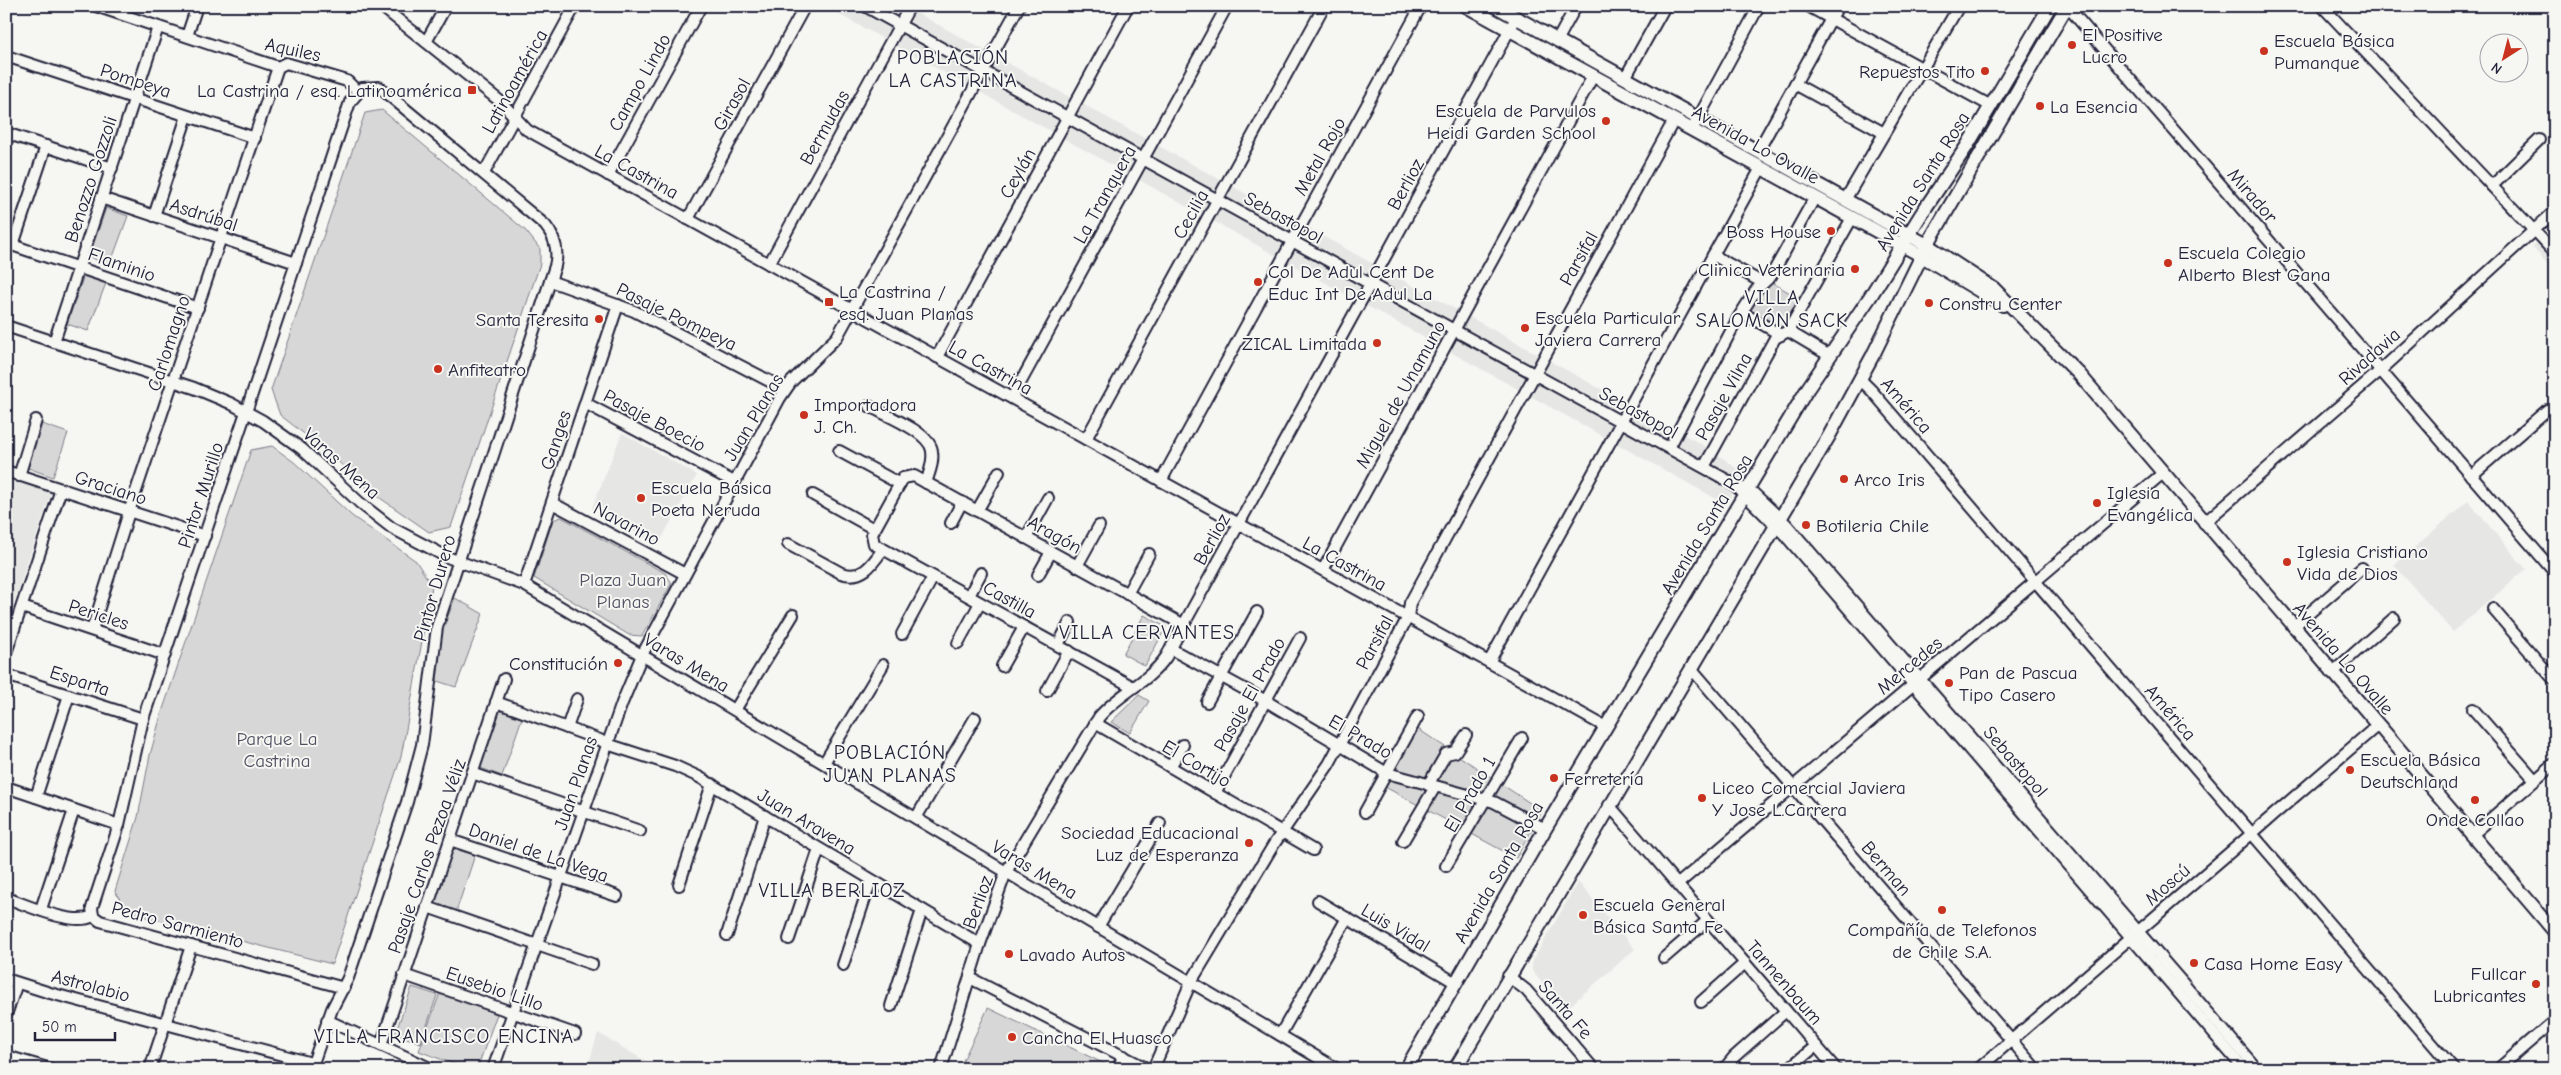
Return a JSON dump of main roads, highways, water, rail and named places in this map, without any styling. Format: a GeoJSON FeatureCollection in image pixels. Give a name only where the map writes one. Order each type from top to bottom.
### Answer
{"type":"FeatureCollection","features":[{"type":"Feature","properties":{"kind":"main road","name":"Avenida Lo Ovalle"},"geometry":{"type":"LineString","coordinates":[[1466,6],[1852,218],[1906,240]]}},
{"type":"Feature","properties":{"kind":"main road","name":"Avenida Lo Ovalle"},"geometry":{"type":"LineString","coordinates":[[1495,6],[1845,200],[2025,318],[2079,374],[2332,673],[2555,932]]}},
{"type":"Feature","properties":{"kind":"main road","name":"Avenida Santa Rosa"},"geometry":{"type":"LineString","coordinates":[[1406,1069],[1744,491],[1991,106],[2050,6]]}},
{"type":"Feature","properties":{"kind":"main road","name":"Avenida Santa Rosa"},"geometry":{"type":"LineString","coordinates":[[1455,1069],[1508,976],[1779,523],[1860,379],[1924,250],[2067,6]]}},
{"type":"Feature","properties":{"kind":"place","name":"El Positive Lucro"},"geometry":{"type":"Point","coordinates":[2072,45]}},
{"type":"Feature","properties":{"kind":"place","name":"Escuela Básica Pumanque"},"geometry":{"type":"Point","coordinates":[2264,51]}},
{"type":"Feature","properties":{"kind":"place","name":"Repuestos Tito"},"geometry":{"type":"Point","coordinates":[1985,71]}},
{"type":"Feature","properties":{"kind":"place","name":"La Castrina / esq. Latinoamérica"},"geometry":{"type":"Point","coordinates":[472,90]}},
{"type":"Feature","properties":{"kind":"place","name":"La Esencia"},"geometry":{"type":"Point","coordinates":[2040,106]}},
{"type":"Feature","properties":{"kind":"place","name":"Escuela de Parvulos Heidi Garden School"},"geometry":{"type":"Point","coordinates":[1606,121]}},
{"type":"Feature","properties":{"kind":"place","name":"Boss House"},"geometry":{"type":"Point","coordinates":[1831,231]}},
{"type":"Feature","properties":{"kind":"place","name":"Escuela Colegio Alberto Blest Gana"},"geometry":{"type":"Point","coordinates":[2168,263]}},
{"type":"Feature","properties":{"kind":"place","name":"Clinica Veterinaria"},"geometry":{"type":"Point","coordinates":[1855,269]}},
{"type":"Feature","properties":{"kind":"place","name":"Col De Adul Cent De Educ Int De Adul La"},"geometry":{"type":"Point","coordinates":[1258,282]}},
{"type":"Feature","properties":{"kind":"place","name":"La Castrina / esq. Juan Planas"},"geometry":{"type":"Point","coordinates":[829,302]}},
{"type":"Feature","properties":{"kind":"place","name":"Constru Center"},"geometry":{"type":"Point","coordinates":[1929,303]}},
{"type":"Feature","properties":{"kind":"place","name":"Santa Teresita"},"geometry":{"type":"Point","coordinates":[599,319]}},
{"type":"Feature","properties":{"kind":"place","name":"Escuela Particular Javiera Carrera"},"geometry":{"type":"Point","coordinates":[1525,328]}},
{"type":"Feature","properties":{"kind":"place","name":"ZICAL Limitada"},"geometry":{"type":"Point","coordinates":[1377,343]}},
{"type":"Feature","properties":{"kind":"place","name":"Anfiteatro"},"geometry":{"type":"Point","coordinates":[438,369]}},
{"type":"Feature","properties":{"kind":"place","name":"Importadora J. Ch."},"geometry":{"type":"Point","coordinates":[804,415]}},
{"type":"Feature","properties":{"kind":"place","name":"Arco Iris"},"geometry":{"type":"Point","coordinates":[1844,479]}},
{"type":"Feature","properties":{"kind":"place","name":"Escuela Básica Poeta Neruda"},"geometry":{"type":"Point","coordinates":[641,498]}},
{"type":"Feature","properties":{"kind":"place","name":"Iglesia Evangélica"},"geometry":{"type":"Point","coordinates":[2097,503]}},
{"type":"Feature","properties":{"kind":"place","name":"Botileria Chile"},"geometry":{"type":"Point","coordinates":[1806,525]}},
{"type":"Feature","properties":{"kind":"place","name":"Iglesia Cristiano Vida de Dios"},"geometry":{"type":"Point","coordinates":[2287,562]}},
{"type":"Feature","properties":{"kind":"place","name":"Constitución"},"geometry":{"type":"Point","coordinates":[618,663]}},
{"type":"Feature","properties":{"kind":"place","name":"Pan de Pascua Tipo Casero"},"geometry":{"type":"Point","coordinates":[1949,683]}},
{"type":"Feature","properties":{"kind":"place","name":"Escuela Básica Deutschland"},"geometry":{"type":"Point","coordinates":[2350,770]}},
{"type":"Feature","properties":{"kind":"place","name":"Ferretería"},"geometry":{"type":"Point","coordinates":[1554,778]}},
{"type":"Feature","properties":{"kind":"place","name":"Liceo Comercial Javiera Y Jose L.Carrera"},"geometry":{"type":"Point","coordinates":[1702,798]}},
{"type":"Feature","properties":{"kind":"place","name":"Onde Collao"},"geometry":{"type":"Point","coordinates":[2475,800]}},
{"type":"Feature","properties":{"kind":"place","name":"Sociedad Educacional Luz de Esperanza"},"geometry":{"type":"Point","coordinates":[1249,843]}},
{"type":"Feature","properties":{"kind":"place","name":"Compañía de Telefonos de Chile S.A."},"geometry":{"type":"Point","coordinates":[1942,910]}},
{"type":"Feature","properties":{"kind":"place","name":"Escuela General Básica Santa Fe"},"geometry":{"type":"Point","coordinates":[1583,915]}},
{"type":"Feature","properties":{"kind":"place","name":"Lavado Autos"},"geometry":{"type":"Point","coordinates":[1009,954]}},
{"type":"Feature","properties":{"kind":"place","name":"Casa Home Easy"},"geometry":{"type":"Point","coordinates":[2194,963]}},
{"type":"Feature","properties":{"kind":"place","name":"Fullcar Lubricantes"},"geometry":{"type":"Point","coordinates":[2536,984]}},
{"type":"Feature","properties":{"kind":"place","name":"Cancha El Huasco"},"geometry":{"type":"Point","coordinates":[1012,1037]}},
{"type":"Feature","properties":{"kind":"district","name":"POBLACIÓN LA CASTRINA"},"geometry":{"type":"Point","coordinates":[953,68]}},
{"type":"Feature","properties":{"kind":"district","name":"VILLA SALOMÓN SACK"},"geometry":{"type":"Point","coordinates":[1772,308]}},
{"type":"Feature","properties":{"kind":"district","name":"VILLA CERVANTES"},"geometry":{"type":"Point","coordinates":[1147,632]}},
{"type":"Feature","properties":{"kind":"district","name":"POBLACIÓN JUAN PLANAS"},"geometry":{"type":"Point","coordinates":[890,764]}},
{"type":"Feature","properties":{"kind":"district","name":"VILLA BERLIOZ"},"geometry":{"type":"Point","coordinates":[832,890]}},
{"type":"Feature","properties":{"kind":"district","name":"VILLA FRANCISCO ENCINA"},"geometry":{"type":"Point","coordinates":[444,1036]}},
{"type":"Feature","properties":{"kind":"park label","name":"Plaza Juan Planas"},"geometry":{"type":"Point","coordinates":[623,590]}},
{"type":"Feature","properties":{"kind":"park label","name":"Parque La Castrina"},"geometry":{"type":"Point","coordinates":[277,749]}}]}
